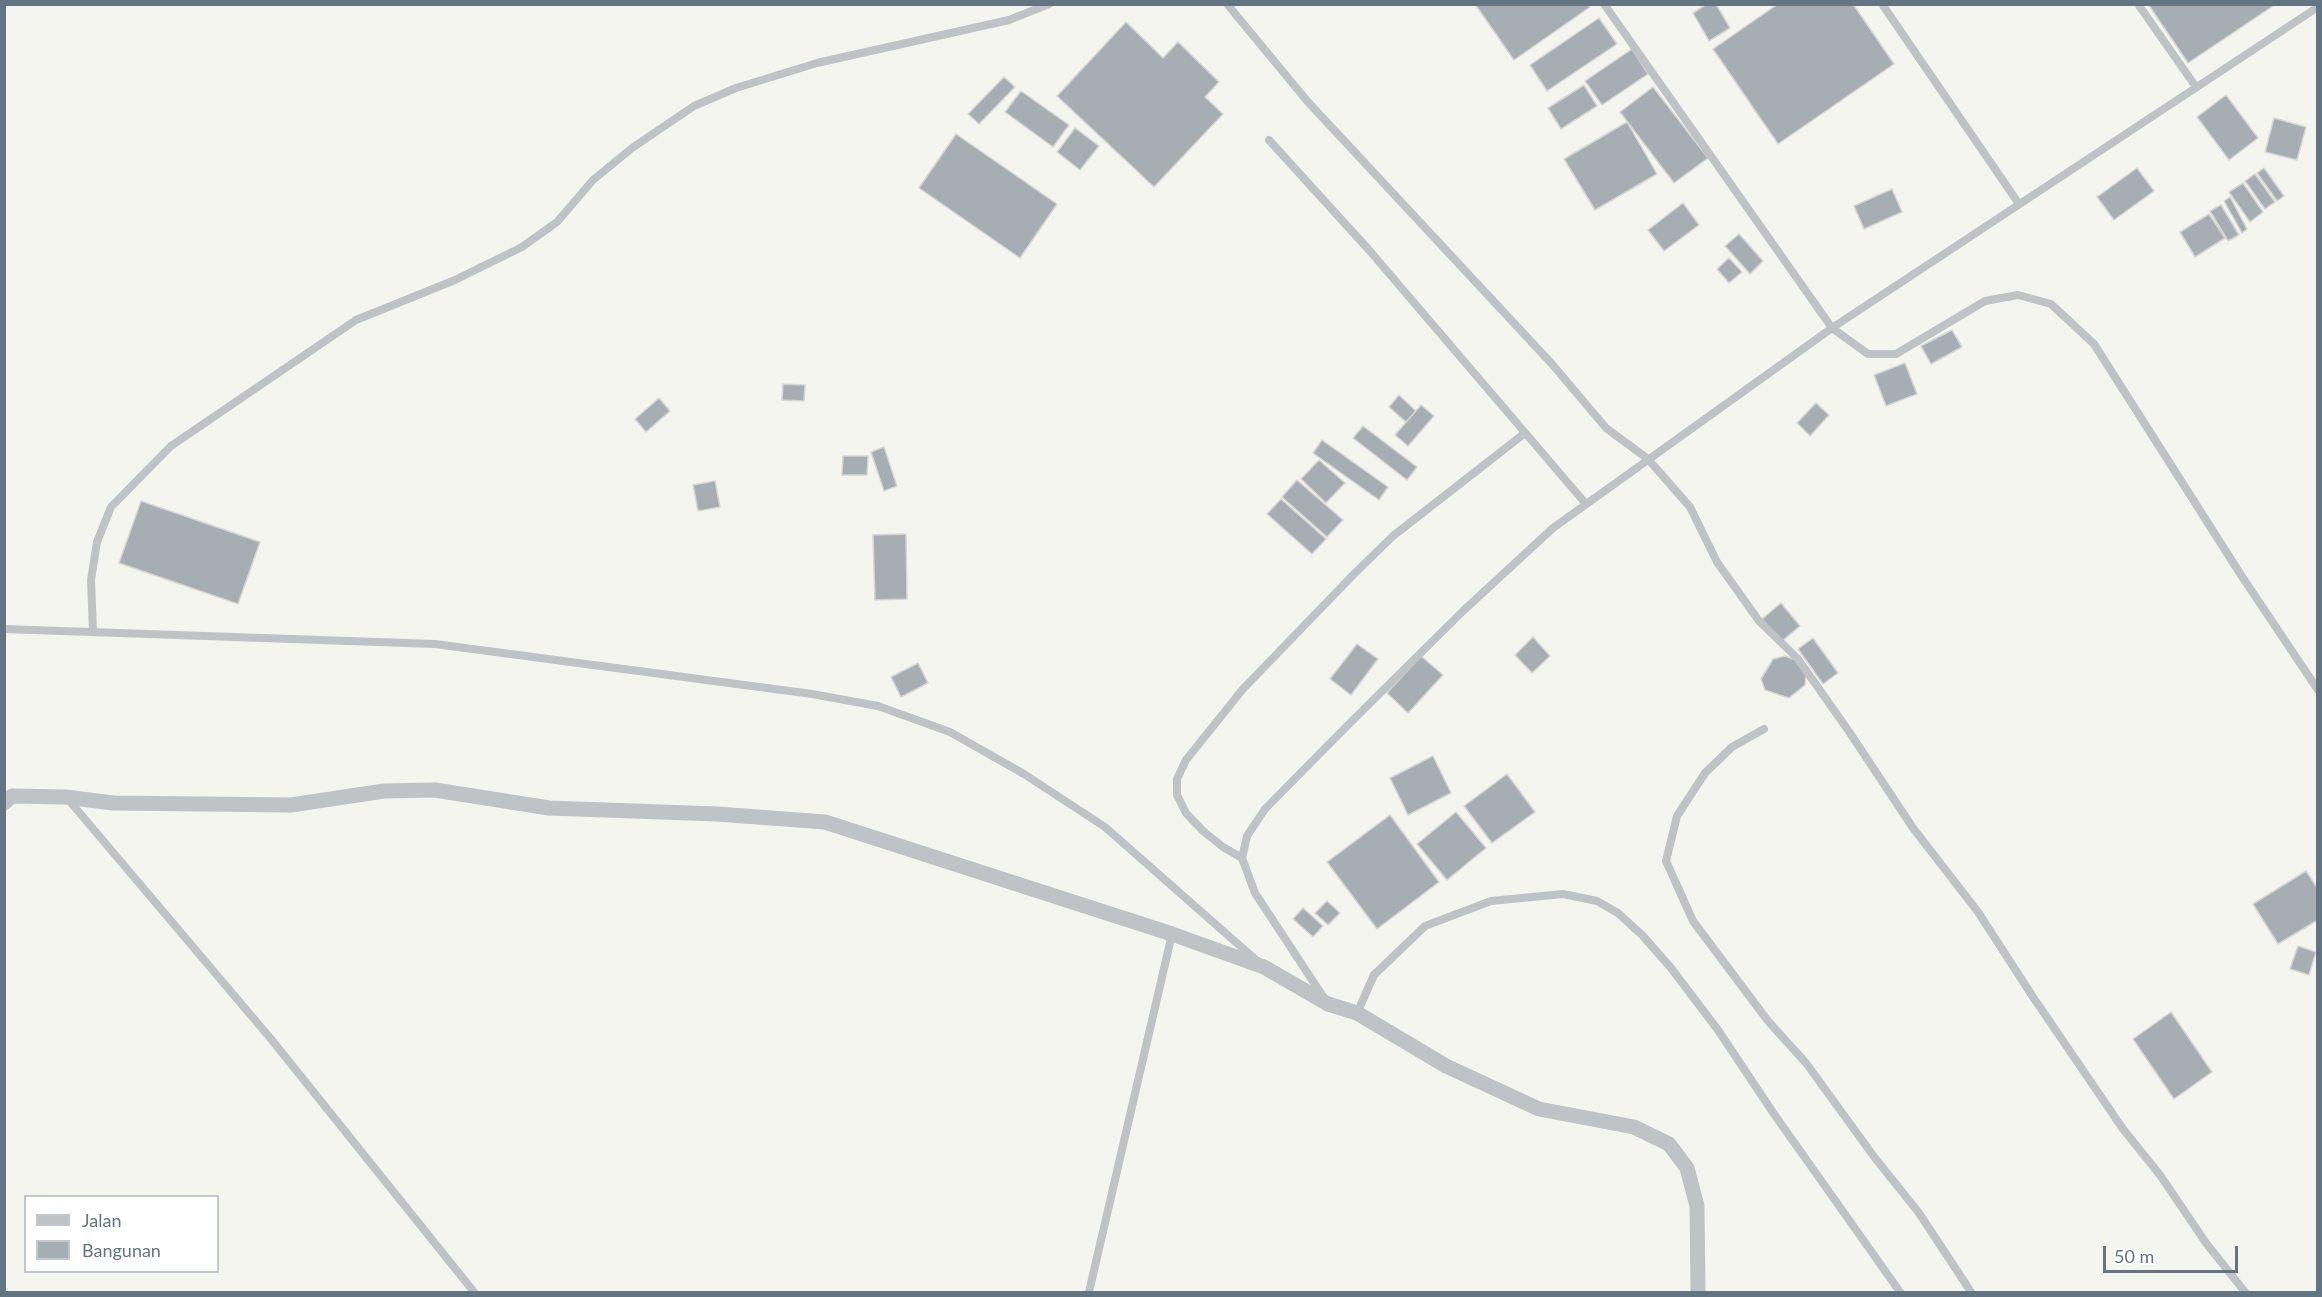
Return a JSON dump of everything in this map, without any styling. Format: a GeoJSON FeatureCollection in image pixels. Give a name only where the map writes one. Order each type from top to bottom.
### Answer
{"type":"FeatureCollection","features":[{"type":"Feature","properties":{"kind":"street"},"geometry":{"type":"LineString","coordinates":[[4,802],[12,796],[65,797],[113,803],[291,805],[384,791],[435,790],[549,808],[717,814],[825,822],[1172,934],[1264,967],[1328,1004],[1357,1013],[1446,1066],[1539,1109],[1634,1127],[1669,1144],[1687,1168],[1698,1206],[1698,1293]]}},
{"type":"Feature","properties":{"kind":"lane"},"geometry":{"type":"LineString","coordinates":[[93,632],[92,580],[97,542],[111,507],[171,446],[356,320],[455,280],[522,247],[557,222],[601,174],[632,148],[694,106],[736,88],[817,63],[1009,20],[1049,4]]}},
{"type":"Feature","properties":{"kind":"lane"},"geometry":{"type":"LineString","coordinates":[[1227,4],[1308,102],[1552,364],[1606,428],[1648,459],[1690,507],[1717,562],[1759,621],[1798,659],[1912,828],[1978,912],[2122,1129],[2160,1175],[2206,1243],[2245,1293]]}},
{"type":"Feature","properties":{"kind":"lane"},"geometry":{"type":"LineString","coordinates":[[1604,4],[1832,327],[1868,354],[1896,354],[1985,301],[2018,295],[2051,304],[2094,344],[2241,575],[2318,690]]}},
{"type":"Feature","properties":{"kind":"lane"},"geometry":{"type":"LineString","coordinates":[[1882,4],[2019,204]]}},
{"type":"Feature","properties":{"kind":"lane"},"geometry":{"type":"LineString","coordinates":[[2138,4],[2196,87]]}},
{"type":"Feature","properties":{"kind":"lane"},"geometry":{"type":"LineString","coordinates":[[1328,1004],[1255,893],[1242,858],[1246,836],[1265,809],[1463,611],[1553,528],[1832,327],[2318,7]]}},
{"type":"Feature","properties":{"kind":"lane"},"geometry":{"type":"LineString","coordinates":[[1269,140],[1369,250],[1586,504]]}},
{"type":"Feature","properties":{"kind":"lane"},"geometry":{"type":"LineString","coordinates":[[1242,858],[1210,837],[1186,813],[1177,795],[1177,779],[1186,760],[1243,688],[1354,573],[1393,536],[1525,433]]}},
{"type":"Feature","properties":{"kind":"lane"},"geometry":{"type":"LineString","coordinates":[[4,629],[435,644],[800,692],[878,706],[950,732],[1024,774],[1105,826],[1264,967]]}},
{"type":"Feature","properties":{"kind":"lane"},"geometry":{"type":"LineString","coordinates":[[1764,729],[1732,747],[1705,773],[1677,816],[1666,861],[1693,921],[1768,1021],[1806,1064],[1919,1214],[1971,1293]]}},
{"type":"Feature","properties":{"kind":"lane"},"geometry":{"type":"LineString","coordinates":[[65,797],[271,1039],[474,1293]]}},
{"type":"Feature","properties":{"kind":"lane"},"geometry":{"type":"LineString","coordinates":[[1357,1013],[1374,975],[1425,926],[1491,901],[1563,894],[1597,901],[1618,913],[1643,936],[1671,968],[1718,1030],[1900,1293]]}},
{"type":"Feature","properties":{"kind":"lane"},"geometry":{"type":"LineString","coordinates":[[1089,1293],[1172,934]]}},
{"type":"Feature","properties":{"kind":"building"},"geometry":{"type":"Polygon","coordinates":[[[1475,4],[1588,4],[1590,7],[1514,60],[1475,4]]]}},
{"type":"Feature","properties":{"kind":"building"},"geometry":{"type":"Polygon","coordinates":[[[1707,4],[1716,4],[1730,28],[1709,41],[1693,13],[1707,4]]]}},
{"type":"Feature","properties":{"kind":"building"},"geometry":{"type":"Polygon","coordinates":[[[1778,4],[1853,4],[1894,64],[1778,144],[1713,49],[1778,4]]]}},
{"type":"Feature","properties":{"kind":"building"},"geometry":{"type":"Polygon","coordinates":[[[2148,4],[2276,4],[2188,63],[2148,4]]]}},
{"type":"Feature","properties":{"kind":"building"},"geometry":{"type":"Polygon","coordinates":[[[1599,18],[1617,44],[1547,91],[1530,65],[1599,18]]]}},
{"type":"Feature","properties":{"kind":"building"},"geometry":{"type":"Polygon","coordinates":[[[1126,22],[1163,58],[1178,42],[1219,82],[1205,97],[1223,114],[1154,187],[1057,96],[1126,22]]]}},
{"type":"Feature","properties":{"kind":"building"},"geometry":{"type":"Polygon","coordinates":[[[1632,49],[1648,74],[1602,105],[1585,81],[1632,49]]]}},
{"type":"Feature","properties":{"kind":"building"},"geometry":{"type":"Polygon","coordinates":[[[1004,77],[1015,87],[979,124],[968,114],[1004,77]]]}},
{"type":"Feature","properties":{"kind":"building"},"geometry":{"type":"Polygon","coordinates":[[[1584,85],[1597,106],[1561,129],[1548,108],[1584,85]]]}},
{"type":"Feature","properties":{"kind":"building"},"geometry":{"type":"Polygon","coordinates":[[[1653,87],[1708,158],[1674,183],[1620,112],[1653,87]]]}},
{"type":"Feature","properties":{"kind":"building"},"geometry":{"type":"Polygon","coordinates":[[[1021,91],[1069,125],[1053,147],[1005,112],[1021,91]]]}},
{"type":"Feature","properties":{"kind":"building"},"geometry":{"type":"Polygon","coordinates":[[[2226,95],[2258,138],[2229,160],[2197,117],[2226,95]]]}},
{"type":"Feature","properties":{"kind":"building"},"geometry":{"type":"Polygon","coordinates":[[[2274,118],[2306,127],[2297,160],[2265,152],[2274,118]]]}},
{"type":"Feature","properties":{"kind":"building"},"geometry":{"type":"Polygon","coordinates":[[[1627,122],[1657,174],[1595,210],[1564,159],[1627,122]]]}},
{"type":"Feature","properties":{"kind":"building"},"geometry":{"type":"Polygon","coordinates":[[[1075,128],[1099,146],[1080,170],[1057,152],[1075,128]]]}},
{"type":"Feature","properties":{"kind":"building"},"geometry":{"type":"Polygon","coordinates":[[[956,134],[1057,204],[1020,258],[919,188],[956,134]]]}},
{"type":"Feature","properties":{"kind":"building"},"geometry":{"type":"Polygon","coordinates":[[[2137,168],[2154,191],[2114,220],[2097,197],[2137,168]]]}},
{"type":"Feature","properties":{"kind":"building"},"geometry":{"type":"Polygon","coordinates":[[[2264,168],[2284,196],[2277,201],[2257,173],[2264,168]]]}},
{"type":"Feature","properties":{"kind":"building"},"geometry":{"type":"Polygon","coordinates":[[[2255,174],[2275,202],[2265,209],[2245,181],[2255,174]]]}},
{"type":"Feature","properties":{"kind":"building"},"geometry":{"type":"Polygon","coordinates":[[[2243,183],[2263,212],[2250,222],[2229,192],[2243,183]]]}},
{"type":"Feature","properties":{"kind":"building"},"geometry":{"type":"Polygon","coordinates":[[[1892,189],[1902,212],[1864,229],[1854,206],[1892,189]]]}},
{"type":"Feature","properties":{"kind":"building"},"geometry":{"type":"Polygon","coordinates":[[[2230,197],[2247,229],[2242,233],[2224,201],[2230,197]]]}},
{"type":"Feature","properties":{"kind":"building"},"geometry":{"type":"Polygon","coordinates":[[[1683,203],[1699,225],[1664,251],[1648,230],[1683,203]]]}},
{"type":"Feature","properties":{"kind":"building"},"geometry":{"type":"Polygon","coordinates":[[[2221,205],[2239,235],[2228,241],[2210,211],[2221,205]]]}},
{"type":"Feature","properties":{"kind":"building"},"geometry":{"type":"Polygon","coordinates":[[[2209,214],[2225,238],[2195,257],[2180,232],[2209,214]]]}},
{"type":"Feature","properties":{"kind":"building"},"geometry":{"type":"Polygon","coordinates":[[[1739,234],[1763,261],[1750,274],[1725,246],[1739,234]]]}},
{"type":"Feature","properties":{"kind":"building"},"geometry":{"type":"Polygon","coordinates":[[[1729,258],[1742,272],[1729,283],[1717,269],[1729,258]]]}},
{"type":"Feature","properties":{"kind":"building"},"geometry":{"type":"Polygon","coordinates":[[[1952,330],[1962,347],[1931,364],[1921,346],[1952,330]]]}},
{"type":"Feature","properties":{"kind":"building"},"geometry":{"type":"Polygon","coordinates":[[[1905,363],[1917,394],[1886,406],[1874,375],[1905,363]]]}},
{"type":"Feature","properties":{"kind":"building"},"geometry":{"type":"Polygon","coordinates":[[[783,384],[805,385],[804,401],[782,400],[783,384]]]}},
{"type":"Feature","properties":{"kind":"building"},"geometry":{"type":"Polygon","coordinates":[[[1399,395],[1416,411],[1406,422],[1389,407],[1399,395]]]}},
{"type":"Feature","properties":{"kind":"building"},"geometry":{"type":"Polygon","coordinates":[[[659,398],[670,411],[646,432],[635,419],[659,398]]]}},
{"type":"Feature","properties":{"kind":"building"},"geometry":{"type":"Polygon","coordinates":[[[1816,403],[1829,415],[1810,436],[1797,423],[1816,403]]]}},
{"type":"Feature","properties":{"kind":"building"},"geometry":{"type":"Polygon","coordinates":[[[1421,405],[1434,416],[1408,446],[1395,435],[1421,405]]]}},
{"type":"Feature","properties":{"kind":"building"},"geometry":{"type":"Polygon","coordinates":[[[1363,426],[1417,467],[1407,480],[1353,438],[1363,426]]]}},
{"type":"Feature","properties":{"kind":"building"},"geometry":{"type":"Polygon","coordinates":[[[1322,440],[1388,487],[1379,500],[1313,453],[1322,440]]]}},
{"type":"Feature","properties":{"kind":"building"},"geometry":{"type":"Polygon","coordinates":[[[884,447],[897,486],[884,491],[871,452],[884,447]]]}},
{"type":"Feature","properties":{"kind":"building"},"geometry":{"type":"Polygon","coordinates":[[[843,456],[868,456],[867,475],[842,475],[843,456]]]}},
{"type":"Feature","properties":{"kind":"building"},"geometry":{"type":"Polygon","coordinates":[[[1319,460],[1345,483],[1326,503],[1301,479],[1319,460]]]}},
{"type":"Feature","properties":{"kind":"building"},"geometry":{"type":"Polygon","coordinates":[[[1297,480],[1343,520],[1327,537],[1282,497],[1297,480]]]}},
{"type":"Feature","properties":{"kind":"building"},"geometry":{"type":"Polygon","coordinates":[[[715,481],[720,507],[698,511],[693,485],[715,481]]]}},
{"type":"Feature","properties":{"kind":"building"},"geometry":{"type":"Polygon","coordinates":[[[1281,499],[1326,539],[1312,554],[1267,514],[1281,499]]]}},
{"type":"Feature","properties":{"kind":"building"},"geometry":{"type":"Polygon","coordinates":[[[141,501],[260,542],[238,604],[119,563],[141,501]]]}},
{"type":"Feature","properties":{"kind":"building"},"geometry":{"type":"Polygon","coordinates":[[[906,534],[907,599],[875,600],[873,535],[906,534]]]}},
{"type":"Feature","properties":{"kind":"building"},"geometry":{"type":"Polygon","coordinates":[[[1781,603],[1800,626],[1781,642],[1762,619],[1781,603]]]}},
{"type":"Feature","properties":{"kind":"building"},"geometry":{"type":"Polygon","coordinates":[[[1533,637],[1550,656],[1532,673],[1515,655],[1533,637]]]}},
{"type":"Feature","properties":{"kind":"building"},"geometry":{"type":"Polygon","coordinates":[[[1813,638],[1838,673],[1823,684],[1798,649],[1813,638]]]}},
{"type":"Feature","properties":{"kind":"building"},"geometry":{"type":"Polygon","coordinates":[[[1357,644],[1378,659],[1351,695],[1330,679],[1357,644]]]}},
{"type":"Feature","properties":{"kind":"building"},"geometry":{"type":"Polygon","coordinates":[[[1421,656],[1443,675],[1408,713],[1387,693],[1421,656]]]}},
{"type":"Feature","properties":{"kind":"building"},"geometry":{"type":"Polygon","coordinates":[[[1785,656],[1798,661],[1806,674],[1805,685],[1789,698],[1765,690],[1761,679],[1773,659],[1785,656]]]}},
{"type":"Feature","properties":{"kind":"building"},"geometry":{"type":"Polygon","coordinates":[[[918,663],[928,683],[901,697],[891,677],[918,663]]]}},
{"type":"Feature","properties":{"kind":"building"},"geometry":{"type":"Polygon","coordinates":[[[1433,756],[1451,793],[1408,815],[1390,778],[1433,756]]]}},
{"type":"Feature","properties":{"kind":"building"},"geometry":{"type":"Polygon","coordinates":[[[1507,774],[1535,812],[1492,843],[1464,806],[1507,774]]]}},
{"type":"Feature","properties":{"kind":"building"},"geometry":{"type":"Polygon","coordinates":[[[1456,812],[1486,848],[1447,880],[1417,844],[1456,812]]]}},
{"type":"Feature","properties":{"kind":"building"},"geometry":{"type":"Polygon","coordinates":[[[1390,815],[1439,882],[1377,929],[1327,862],[1390,815]]]}},
{"type":"Feature","properties":{"kind":"building"},"geometry":{"type":"Polygon","coordinates":[[[2306,871],[2318,889],[2318,920],[2278,944],[2253,904],[2306,871]]]}},
{"type":"Feature","properties":{"kind":"building"},"geometry":{"type":"Polygon","coordinates":[[[1327,901],[1340,913],[1328,925],[1315,913],[1327,901]]]}},
{"type":"Feature","properties":{"kind":"building"},"geometry":{"type":"Polygon","coordinates":[[[1303,908],[1323,926],[1313,937],[1293,919],[1303,908]]]}},
{"type":"Feature","properties":{"kind":"building"},"geometry":{"type":"Polygon","coordinates":[[[2298,946],[2316,952],[2309,975],[2290,969],[2298,946]]]}},
{"type":"Feature","properties":{"kind":"building"},"geometry":{"type":"Polygon","coordinates":[[[2171,1012],[2212,1072],[2174,1099],[2133,1039],[2171,1012]]]}}]}
